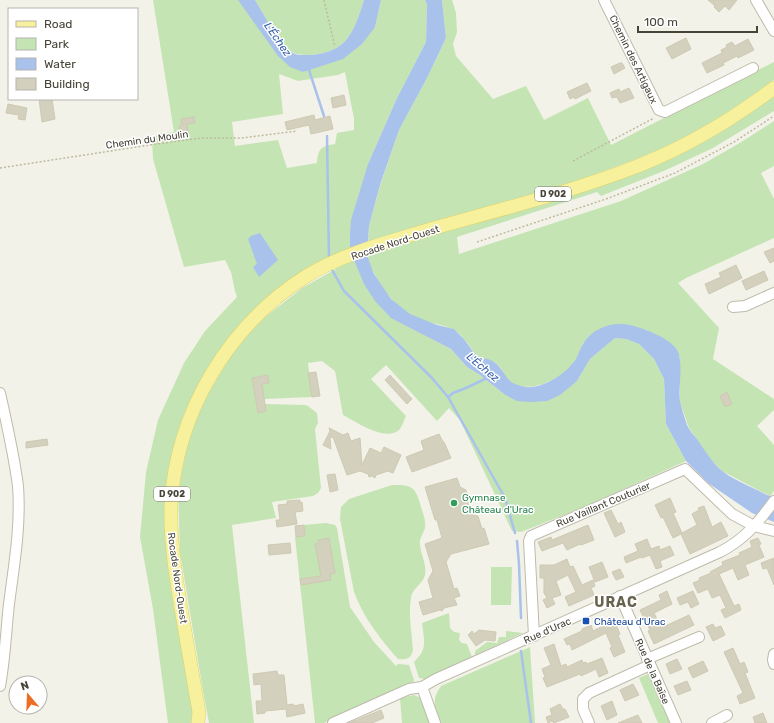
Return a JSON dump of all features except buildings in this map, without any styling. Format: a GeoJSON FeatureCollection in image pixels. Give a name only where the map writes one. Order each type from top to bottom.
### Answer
{"type":"FeatureCollection","features":[{"type":"Feature","properties":{"kind":"main road","name":"Rocade Nord-Ouest"},"geometry":{"type":"LineString","coordinates":[[200,719],[180,599],[171,532],[171,504],[174,476],[182,441],[194,409],[203,388],[214,369],[236,338],[268,306],[306,277],[348,256],[383,243],[580,186],[625,171],[716,127],[774,88]]}},
{"type":"Feature","properties":{"kind":"street","name":"Chemin des Artigaux"},"geometry":{"type":"LineString","coordinates":[[604,0],[659,110],[665,112],[753,68]]}},
{"type":"Feature","properties":{"kind":"street"},"geometry":{"type":"LineString","coordinates":[[756,0],[774,31]]}},
{"type":"Feature","properties":{"kind":"street"},"geometry":{"type":"LineString","coordinates":[[733,307],[745,306],[774,293]]}},
{"type":"Feature","properties":{"kind":"street"},"geometry":{"type":"LineString","coordinates":[[0,394],[13,454],[18,487],[19,517],[16,558],[9,604],[0,686]]}},
{"type":"Feature","properties":{"kind":"street","name":"Rue Vaillant Couturier"},"geometry":{"type":"LineString","coordinates":[[534,636],[529,541],[531,536],[685,469],[732,514],[756,524]]}},
{"type":"Feature","properties":{"kind":"street","name":"Rue d'Urac"},"geometry":{"type":"LineString","coordinates":[[333,723],[409,689],[422,687],[436,679],[730,547],[745,536],[774,501]]}},
{"type":"Feature","properties":{"kind":"street"},"geometry":{"type":"LineString","coordinates":[[756,524],[774,531]]}},
{"type":"Feature","properties":{"kind":"street","name":"Rue de la Baïse"},"geometry":{"type":"LineString","coordinates":[[620,596],[676,723]]}},
{"type":"Feature","properties":{"kind":"street"},"geometry":{"type":"LineString","coordinates":[[589,723],[583,709],[583,698],[589,693],[699,637]]}},
{"type":"Feature","properties":{"kind":"street"},"geometry":{"type":"LineString","coordinates":[[774,654],[774,664]]}},
{"type":"Feature","properties":{"kind":"street"},"geometry":{"type":"LineString","coordinates":[[422,687],[435,723]]}},
{"type":"Feature","properties":{"kind":"street"},"geometry":{"type":"LineString","coordinates":[[712,723],[727,715]]}},
{"type":"Feature","properties":{"kind":"path"},"geometry":{"type":"LineString","coordinates":[[324,0],[335,47]]}},
{"type":"Feature","properties":{"kind":"path"},"geometry":{"type":"LineString","coordinates":[[573,161],[665,112]]}},
{"type":"Feature","properties":{"kind":"path"},"geometry":{"type":"LineString","coordinates":[[477,242],[606,199],[675,173],[734,142],[774,116]]}},
{"type":"Feature","properties":{"kind":"path","name":"Chemin du Moulin"},"geometry":{"type":"LineString","coordinates":[[0,168],[201,138],[241,138],[297,131]]}},
{"type":"Feature","properties":{"kind":"green space"},"geometry":{"type":"Polygon","coordinates":[[[153,0],[238,0],[303,72],[375,27],[381,0],[425,0],[427,4],[426,42],[397,98],[368,164],[364,284],[430,338],[451,349],[467,367],[480,375],[504,394],[577,381],[590,359],[615,338],[626,339],[639,344],[654,359],[664,379],[666,424],[686,461],[584,507],[521,532],[512,531],[460,420],[449,408],[437,421],[386,365],[371,379],[406,416],[399,430],[387,434],[371,430],[343,415],[335,371],[322,361],[308,363],[312,397],[264,399],[262,384],[269,383],[268,375],[253,378],[258,412],[266,411],[265,404],[305,405],[317,413],[318,423],[315,429],[321,488],[318,493],[313,496],[272,502],[276,518],[232,525],[254,723],[209,723],[180,552],[178,490],[189,437],[206,397],[233,352],[259,322],[302,288],[336,269],[334,255],[302,271],[257,306],[218,352],[203,376],[180,429],[171,464],[194,723],[168,723],[153,609],[140,537],[146,472],[158,420],[184,363],[205,331],[237,297],[231,272],[225,260],[184,267],[153,159],[152,139],[159,134],[174,132],[153,0]],[[345,72],[338,75],[298,81],[279,74],[283,114],[232,122],[235,146],[278,140],[287,168],[317,163],[319,151],[323,147],[335,144],[337,133],[354,130],[354,119],[345,72]]]}},
{"type":"Feature","properties":{"kind":"green space"},"geometry":{"type":"Polygon","coordinates":[[[255,0],[364,0],[357,21],[348,38],[333,50],[311,55],[290,51],[275,34],[255,0]]]}},
{"type":"Feature","properties":{"kind":"green space"},"geometry":{"type":"Polygon","coordinates":[[[442,0],[452,0],[456,13],[457,32],[453,44],[456,56],[493,99],[526,86],[544,120],[588,98],[611,145],[774,62],[774,80],[710,125],[637,159],[579,180],[368,243],[369,226],[380,186],[399,130],[427,78],[446,38],[442,0]]]}},
{"type":"Feature","properties":{"kind":"green space"},"geometry":{"type":"Polygon","coordinates":[[[774,95],[774,111],[713,148],[666,170],[601,196],[597,192],[457,237],[459,254],[621,201],[703,164],[774,121],[774,166],[761,173],[774,199],[774,238],[678,283],[719,328],[713,359],[774,399],[774,410],[757,426],[774,445],[774,491],[770,496],[722,471],[710,459],[689,428],[680,402],[680,357],[647,330],[583,343],[577,359],[561,375],[543,384],[524,387],[515,385],[508,380],[501,368],[495,363],[477,357],[465,340],[453,329],[416,318],[402,309],[383,288],[373,272],[367,255],[638,171],[774,95]]]}},
{"type":"Feature","properties":{"kind":"green space"},"geometry":{"type":"Polygon","coordinates":[[[392,485],[406,486],[414,490],[418,498],[425,524],[420,543],[425,575],[413,591],[410,604],[413,650],[408,658],[403,659],[398,659],[385,644],[362,610],[354,592],[340,519],[341,507],[349,499],[392,485]]]}},
{"type":"Feature","properties":{"kind":"green space"},"geometry":{"type":"Polygon","coordinates":[[[326,523],[335,525],[337,528],[350,607],[374,642],[396,666],[398,664],[409,665],[414,680],[413,683],[324,723],[315,723],[295,537],[305,536],[304,525],[326,523]]]}},
{"type":"Feature","properties":{"kind":"green space"},"geometry":{"type":"Polygon","coordinates":[[[491,567],[512,567],[511,605],[491,605],[491,567]]]}},
{"type":"Feature","properties":{"kind":"green space"},"geometry":{"type":"Polygon","coordinates":[[[449,613],[450,628],[454,632],[460,633],[459,640],[462,643],[467,644],[472,657],[425,679],[419,678],[414,662],[423,649],[424,640],[422,623],[449,613]]]}},
{"type":"Feature","properties":{"kind":"green space"},"geometry":{"type":"Polygon","coordinates":[[[506,631],[523,633],[475,655],[475,651],[487,642],[497,643],[499,637],[506,637],[506,631]]]}},
{"type":"Feature","properties":{"kind":"green space"},"geometry":{"type":"Polygon","coordinates":[[[530,647],[535,723],[441,723],[435,708],[435,700],[441,686],[530,647]]]}},
{"type":"Feature","properties":{"kind":"green space"},"geometry":{"type":"Polygon","coordinates":[[[648,674],[670,723],[658,723],[639,678],[648,674]]]}},
{"type":"Feature","properties":{"kind":"green space"},"geometry":{"type":"Polygon","coordinates":[[[414,695],[421,698],[431,723],[402,723],[400,698],[414,695]]]}},
{"type":"Feature","properties":{"kind":"water","name":"L'Échez"},"geometry":{"type":"Polygon","coordinates":[[[238,0],[255,0],[275,34],[290,51],[300,55],[311,55],[333,50],[348,38],[357,21],[364,0],[381,0],[375,27],[362,44],[343,59],[303,72],[290,67],[278,56],[238,0]]]}},
{"type":"Feature","properties":{"kind":"water","name":"L'Échez"},"geometry":{"type":"Polygon","coordinates":[[[425,0],[442,0],[446,38],[427,78],[399,130],[380,185],[369,226],[367,255],[374,274],[391,299],[410,314],[437,325],[454,329],[464,339],[477,357],[494,362],[509,380],[513,383],[526,387],[538,386],[552,380],[564,372],[575,361],[587,338],[603,327],[616,324],[630,325],[642,328],[669,341],[677,350],[679,355],[680,401],[689,429],[721,470],[737,480],[774,497],[774,522],[752,513],[708,483],[686,461],[666,424],[664,379],[654,359],[639,344],[626,339],[615,338],[590,359],[577,381],[560,395],[547,401],[517,401],[504,394],[480,375],[467,367],[451,349],[391,318],[375,301],[364,284],[350,247],[351,220],[368,164],[397,98],[426,42],[427,4],[425,0]]]}},
{"type":"Feature","properties":{"kind":"water"},"geometry":{"type":"Polygon","coordinates":[[[260,233],[278,260],[259,277],[253,267],[257,264],[248,239],[251,236],[260,233]]]}},
{"type":"Feature","properties":{"kind":"waterway"},"geometry":{"type":"LineString","coordinates":[[308,67],[324,116]]}},
{"type":"Feature","properties":{"kind":"waterway"},"geometry":{"type":"LineString","coordinates":[[327,136],[329,260]]}},
{"type":"Feature","properties":{"kind":"waterway"},"geometry":{"type":"LineString","coordinates":[[331,268],[344,291],[432,378],[448,397],[505,498],[515,533]]}},
{"type":"Feature","properties":{"kind":"waterway","name":"L'Échez"},"geometry":{"type":"LineString","coordinates":[[448,397],[453,393],[487,378]]}},
{"type":"Feature","properties":{"kind":"waterway"},"geometry":{"type":"LineString","coordinates":[[517,541],[521,618]]}},
{"type":"Feature","properties":{"kind":"waterway"},"geometry":{"type":"LineString","coordinates":[[521,651],[531,723]]}},
{"type":"Feature","properties":{"kind":"place","name":"Gymnase Château d'Urac"},"geometry":{"type":"Point","coordinates":[454,503]}},
{"type":"Feature","properties":{"kind":"place","name":"Château d'Urac"},"geometry":{"type":"Point","coordinates":[586,621]}},
{"type":"Feature","properties":{"kind":"district","name":"URAC"},"geometry":{"type":"Point","coordinates":[616,602]}}]}
